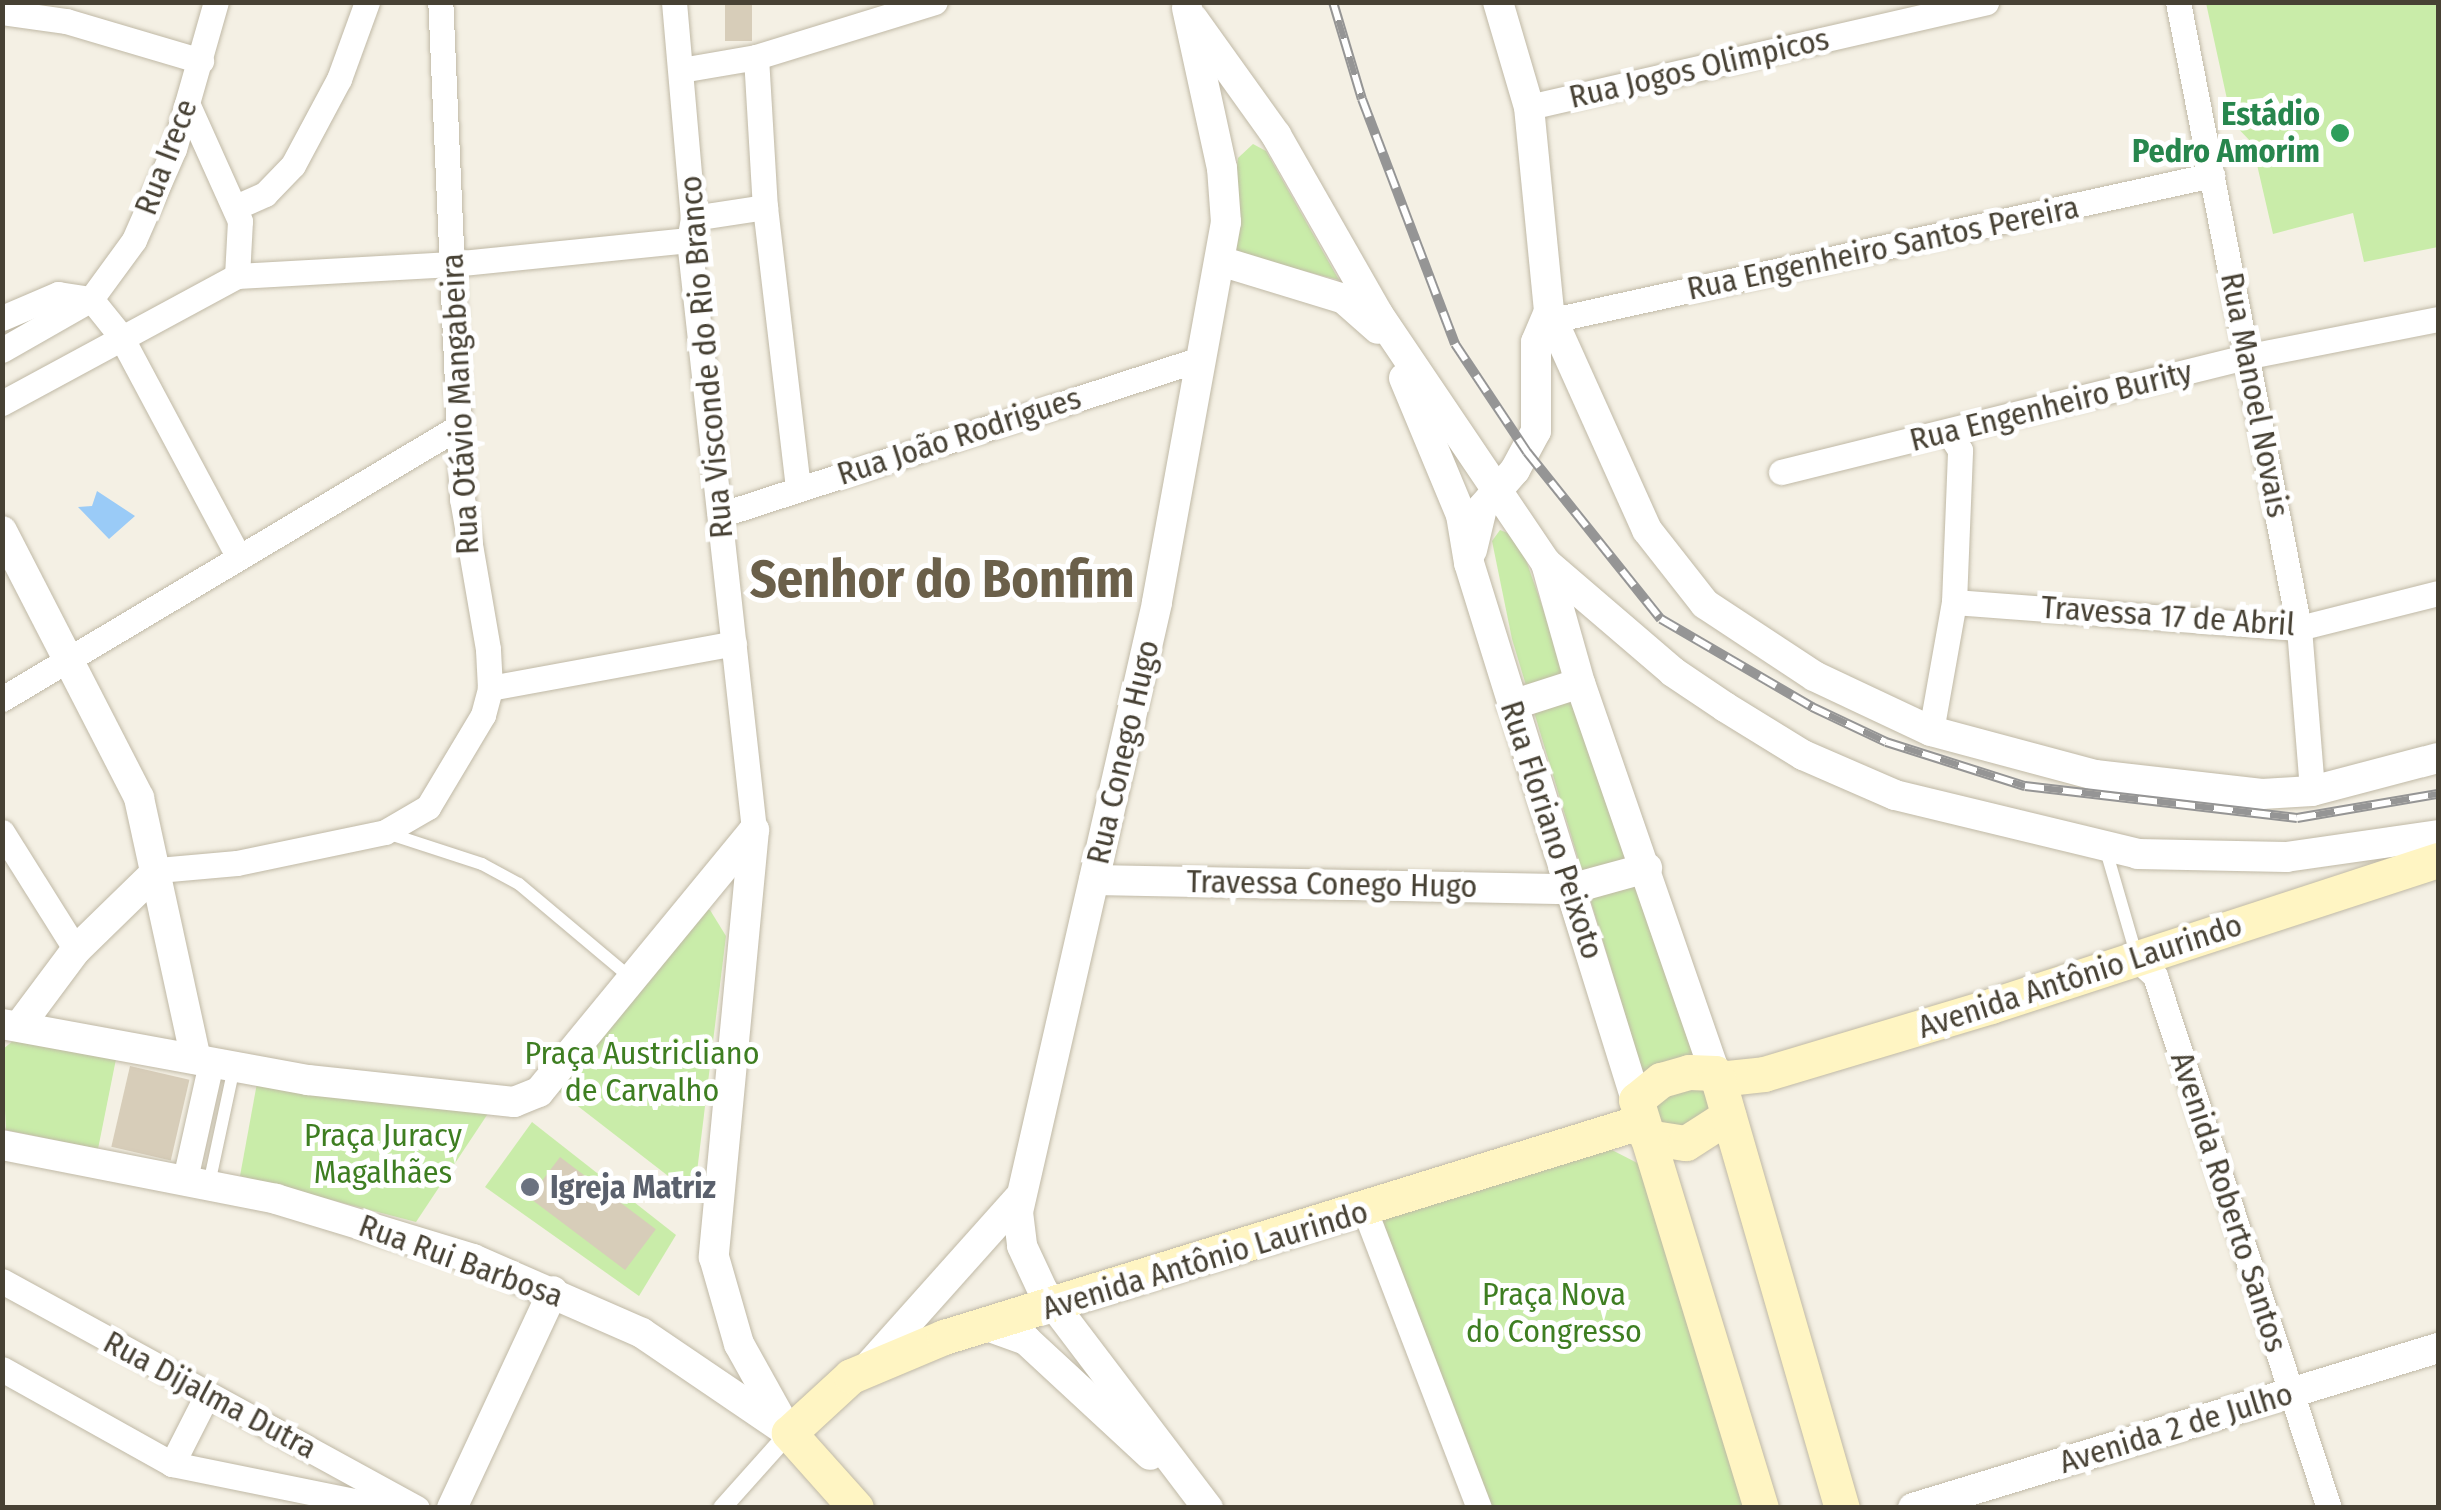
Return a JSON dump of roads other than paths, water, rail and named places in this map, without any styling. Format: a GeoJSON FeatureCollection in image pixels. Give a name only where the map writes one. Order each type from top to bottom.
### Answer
{"type":"FeatureCollection","features":[{"type":"Feature","properties":{"kind":"main road","name":"Avenida Antônio Laurindo"},"geometry":{"type":"LineString","coordinates":[[2146,968],[2438,860]]}},
{"type":"Feature","properties":{"kind":"main road","name":"Avenida Antônio Laurindo"},"geometry":{"type":"LineString","coordinates":[[1722,1095],[2438,884]]}},
{"type":"Feature","properties":{"kind":"main road"},"geometry":{"type":"LineString","coordinates":[[1722,1095],[1686,1143],[1641,1120],[1677,1075],[1722,1095],[1842,1508]]}},
{"type":"Feature","properties":{"kind":"main road","name":"Avenida Antônio Laurindo"},"geometry":{"type":"LineString","coordinates":[[789,1433],[864,1371],[984,1325],[1060,1306],[1365,1211],[1641,1120]]}},
{"type":"Feature","properties":{"kind":"main road","name":"Rua Floriano Peixoto"},"geometry":{"type":"LineString","coordinates":[[1641,1120],[1761,1508]]}},
{"type":"Feature","properties":{"kind":"main road","name":"Rua Rui Barbosa"},"geometry":{"type":"LineString","coordinates":[[789,1433],[856,1508]]}},
{"type":"Feature","properties":{"kind":"street","name":"Rua Irece"},"geometry":{"type":"LineString","coordinates":[[91,299],[134,240],[188,103],[216,2]]}},
{"type":"Feature","properties":{"kind":"street"},"geometry":{"type":"LineString","coordinates":[[236,207],[265,194],[293,164],[339,79],[367,2]]}},
{"type":"Feature","properties":{"kind":"street","name":"Rua Otávio Mangabeira"},"geometry":{"type":"LineString","coordinates":[[440,2],[469,569],[490,688]]}},
{"type":"Feature","properties":{"kind":"street","name":"Rua Visconde do Rio Branco"},"geometry":{"type":"LineString","coordinates":[[674,2],[691,229],[754,830]]}},
{"type":"Feature","properties":{"kind":"street"},"geometry":{"type":"LineString","coordinates":[[681,70],[756,57],[884,10],[935,2]]}},
{"type":"Feature","properties":{"kind":"street"},"geometry":{"type":"LineString","coordinates":[[1498,2],[1529,107],[1551,316],[1647,530],[1705,604],[1814,676],[1930,731],[2095,774],[2262,794],[2312,790],[2438,758]]}},
{"type":"Feature","properties":{"kind":"street","name":"Rua Jogos Olimpicos"},"geometry":{"type":"LineString","coordinates":[[1529,107],[1986,2]]}},
{"type":"Feature","properties":{"kind":"street","name":"Rua Manoel Novais"},"geometry":{"type":"LineString","coordinates":[[2178,2],[2250,356],[2299,628],[2312,790]]}},
{"type":"Feature","properties":{"kind":"street"},"geometry":{"type":"LineString","coordinates":[[1186,6],[1276,134],[1378,314],[1546,563],[1673,672],[1840,774],[1895,795],[2105,847],[2214,858],[2286,857],[2438,835]]}},
{"type":"Feature","properties":{"kind":"street","name":"Rua Conego Hugo"},"geometry":{"type":"LineString","coordinates":[[1018,1199],[1157,603],[1220,261],[1226,194],[1186,6]]}},
{"type":"Feature","properties":{"kind":"street"},"geometry":{"type":"LineString","coordinates":[[2,12],[66,21],[202,61]]}},
{"type":"Feature","properties":{"kind":"street"},"geometry":{"type":"LineString","coordinates":[[756,57],[765,206],[798,488]]}},
{"type":"Feature","properties":{"kind":"street"},"geometry":{"type":"LineString","coordinates":[[1216,147],[1243,90]]}},
{"type":"Feature","properties":{"kind":"street"},"geometry":{"type":"LineString","coordinates":[[188,103],[236,207],[237,276]]}},
{"type":"Feature","properties":{"kind":"street","name":"Rua Engenheiro Santos Pereira"},"geometry":{"type":"LineString","coordinates":[[1551,316],[2212,175]]}},
{"type":"Feature","properties":{"kind":"street"},"geometry":{"type":"LineString","coordinates":[[2,403],[120,334],[237,276],[452,264],[691,229],[765,206]]}},
{"type":"Feature","properties":{"kind":"street","name":"Rua Floriano Peixoto"},"geometry":{"type":"LineString","coordinates":[[1220,261],[1344,299],[1369,316],[1435,442],[1641,1120]]}},
{"type":"Feature","properties":{"kind":"street"},"geometry":{"type":"LineString","coordinates":[[2,318],[66,292],[91,299],[120,334],[238,556]]}},
{"type":"Feature","properties":{"kind":"street"},"geometry":{"type":"LineString","coordinates":[[2,350],[91,299]]}},
{"type":"Feature","properties":{"kind":"street"},"geometry":{"type":"LineString","coordinates":[[1469,562],[1482,508],[1536,430],[1536,342],[1551,316]]}},
{"type":"Feature","properties":{"kind":"street","name":"Rua Engenheiro Burity"},"geometry":{"type":"LineString","coordinates":[[1782,472],[1949,434],[2250,356],[2438,319]]}},
{"type":"Feature","properties":{"kind":"street","name":"Rua João Rodrigues"},"geometry":{"type":"LineString","coordinates":[[720,516],[1200,358]]}},
{"type":"Feature","properties":{"kind":"street"},"geometry":{"type":"LineString","coordinates":[[2,699],[460,426]]}},
{"type":"Feature","properties":{"kind":"street"},"geometry":{"type":"LineString","coordinates":[[1930,731],[1954,602],[1960,450],[1949,434]]}},
{"type":"Feature","properties":{"kind":"street"},"geometry":{"type":"LineString","coordinates":[[2,530],[138,798],[214,1063],[197,1181]]}},
{"type":"Feature","properties":{"kind":"street"},"geometry":{"type":"LineString","coordinates":[[1546,563],[1580,683],[1647,868],[1722,1095]]}},
{"type":"Feature","properties":{"kind":"street","name":"Travessa 17 de Abril"},"geometry":{"type":"LineString","coordinates":[[1954,602],[2299,628],[2438,593]]}},
{"type":"Feature","properties":{"kind":"street"},"geometry":{"type":"LineString","coordinates":[[11,1024],[76,950],[158,870],[236,863],[384,832],[428,807],[465,753],[490,688],[734,644]]}},
{"type":"Feature","properties":{"kind":"street"},"geometry":{"type":"LineString","coordinates":[[1512,705],[1580,683]]}},
{"type":"Feature","properties":{"kind":"street"},"geometry":{"type":"LineString","coordinates":[[11,1024],[214,1063],[514,1102],[539,1092],[694,898],[754,830]]}},
{"type":"Feature","properties":{"kind":"street"},"geometry":{"type":"LineString","coordinates":[[722,1508],[789,1433],[739,1344],[714,1257],[754,830]]}},
{"type":"Feature","properties":{"kind":"street"},"geometry":{"type":"LineString","coordinates":[[2,832],[76,950]]}},
{"type":"Feature","properties":{"kind":"street","name":"Travessa Conego Hugo"},"geometry":{"type":"LineString","coordinates":[[1094,880],[1570,889],[1647,868]]}},
{"type":"Feature","properties":{"kind":"street"},"geometry":{"type":"LineString","coordinates":[[694,898],[727,908],[743,930]]}},
{"type":"Feature","properties":{"kind":"street","name":"Avenida Roberto Santos"},"geometry":{"type":"LineString","coordinates":[[2146,968],[2328,1508]]}},
{"type":"Feature","properties":{"kind":"street","name":"Rua Rui Barbosa"},"geometry":{"type":"LineString","coordinates":[[2,1145],[197,1181],[396,1232],[553,1291],[642,1334],[789,1433]]}},
{"type":"Feature","properties":{"kind":"street"},"geometry":{"type":"LineString","coordinates":[[1018,1199],[1026,1260],[1208,1508]]}},
{"type":"Feature","properties":{"kind":"street"},"geometry":{"type":"LineString","coordinates":[[864,1371],[1018,1199]]}},
{"type":"Feature","properties":{"kind":"street"},"geometry":{"type":"LineString","coordinates":[[1365,1211],[1479,1508]]}},
{"type":"Feature","properties":{"kind":"street","name":"Rua Dijalma Dutra"},"geometry":{"type":"LineString","coordinates":[[2,1282],[417,1508]]}},
{"type":"Feature","properties":{"kind":"street"},"geometry":{"type":"LineString","coordinates":[[452,1508],[553,1291]]}},
{"type":"Feature","properties":{"kind":"street"},"geometry":{"type":"LineString","coordinates":[[984,1325],[1026,1340],[1208,1508]]}},
{"type":"Feature","properties":{"kind":"street","name":"Avenida 2 de Julho"},"geometry":{"type":"LineString","coordinates":[[1913,1508],[2438,1348]]}},
{"type":"Feature","properties":{"kind":"street"},"geometry":{"type":"LineString","coordinates":[[2,1368],[172,1464],[389,1508]]}},
{"type":"Feature","properties":{"kind":"street"},"geometry":{"type":"LineString","coordinates":[[172,1464],[207,1395]]}},
{"type":"Feature","properties":{"kind":"lane"},"geometry":{"type":"LineString","coordinates":[[384,832],[482,864],[519,884],[630,977]]}},
{"type":"Feature","properties":{"kind":"lane"},"geometry":{"type":"LineString","coordinates":[[2105,847],[2146,968]]}},
{"type":"Feature","properties":{"kind":"water"},"geometry":{"type":"Polygon","coordinates":[[[97,491],[135,516],[109,539],[78,507],[92,506],[97,491]]]}},
{"type":"Feature","properties":{"kind":"railway"},"geometry":{"type":"LineString","coordinates":[[1333,2],[1362,99],[1455,344],[1527,452],[1661,619],[1812,707],[1886,742],[2025,786],[2297,818],[2438,794]]}},
{"type":"Feature","properties":{"kind":"place","name":"Estádio Pedro Amorim"},"geometry":{"type":"Point","coordinates":[2340,133]}},
{"type":"Feature","properties":{"kind":"place","name":"Igreja Matriz"},"geometry":{"type":"Point","coordinates":[530,1187]}},
{"type":"Feature","properties":{"kind":"district","name":"Senhor do Bonfim"},"geometry":{"type":"Point","coordinates":[942,580]}},
{"type":"Feature","properties":{"kind":"park label","name":"Praça Austricliano de Carvalho"},"geometry":{"type":"Point","coordinates":[642,1072]}},
{"type":"Feature","properties":{"kind":"park label","name":"Praça Juracy Magalhães"},"geometry":{"type":"Point","coordinates":[383,1154]}},
{"type":"Feature","properties":{"kind":"park label","name":"Praça Nova do Congresso"},"geometry":{"type":"Point","coordinates":[1554,1314]}}]}
